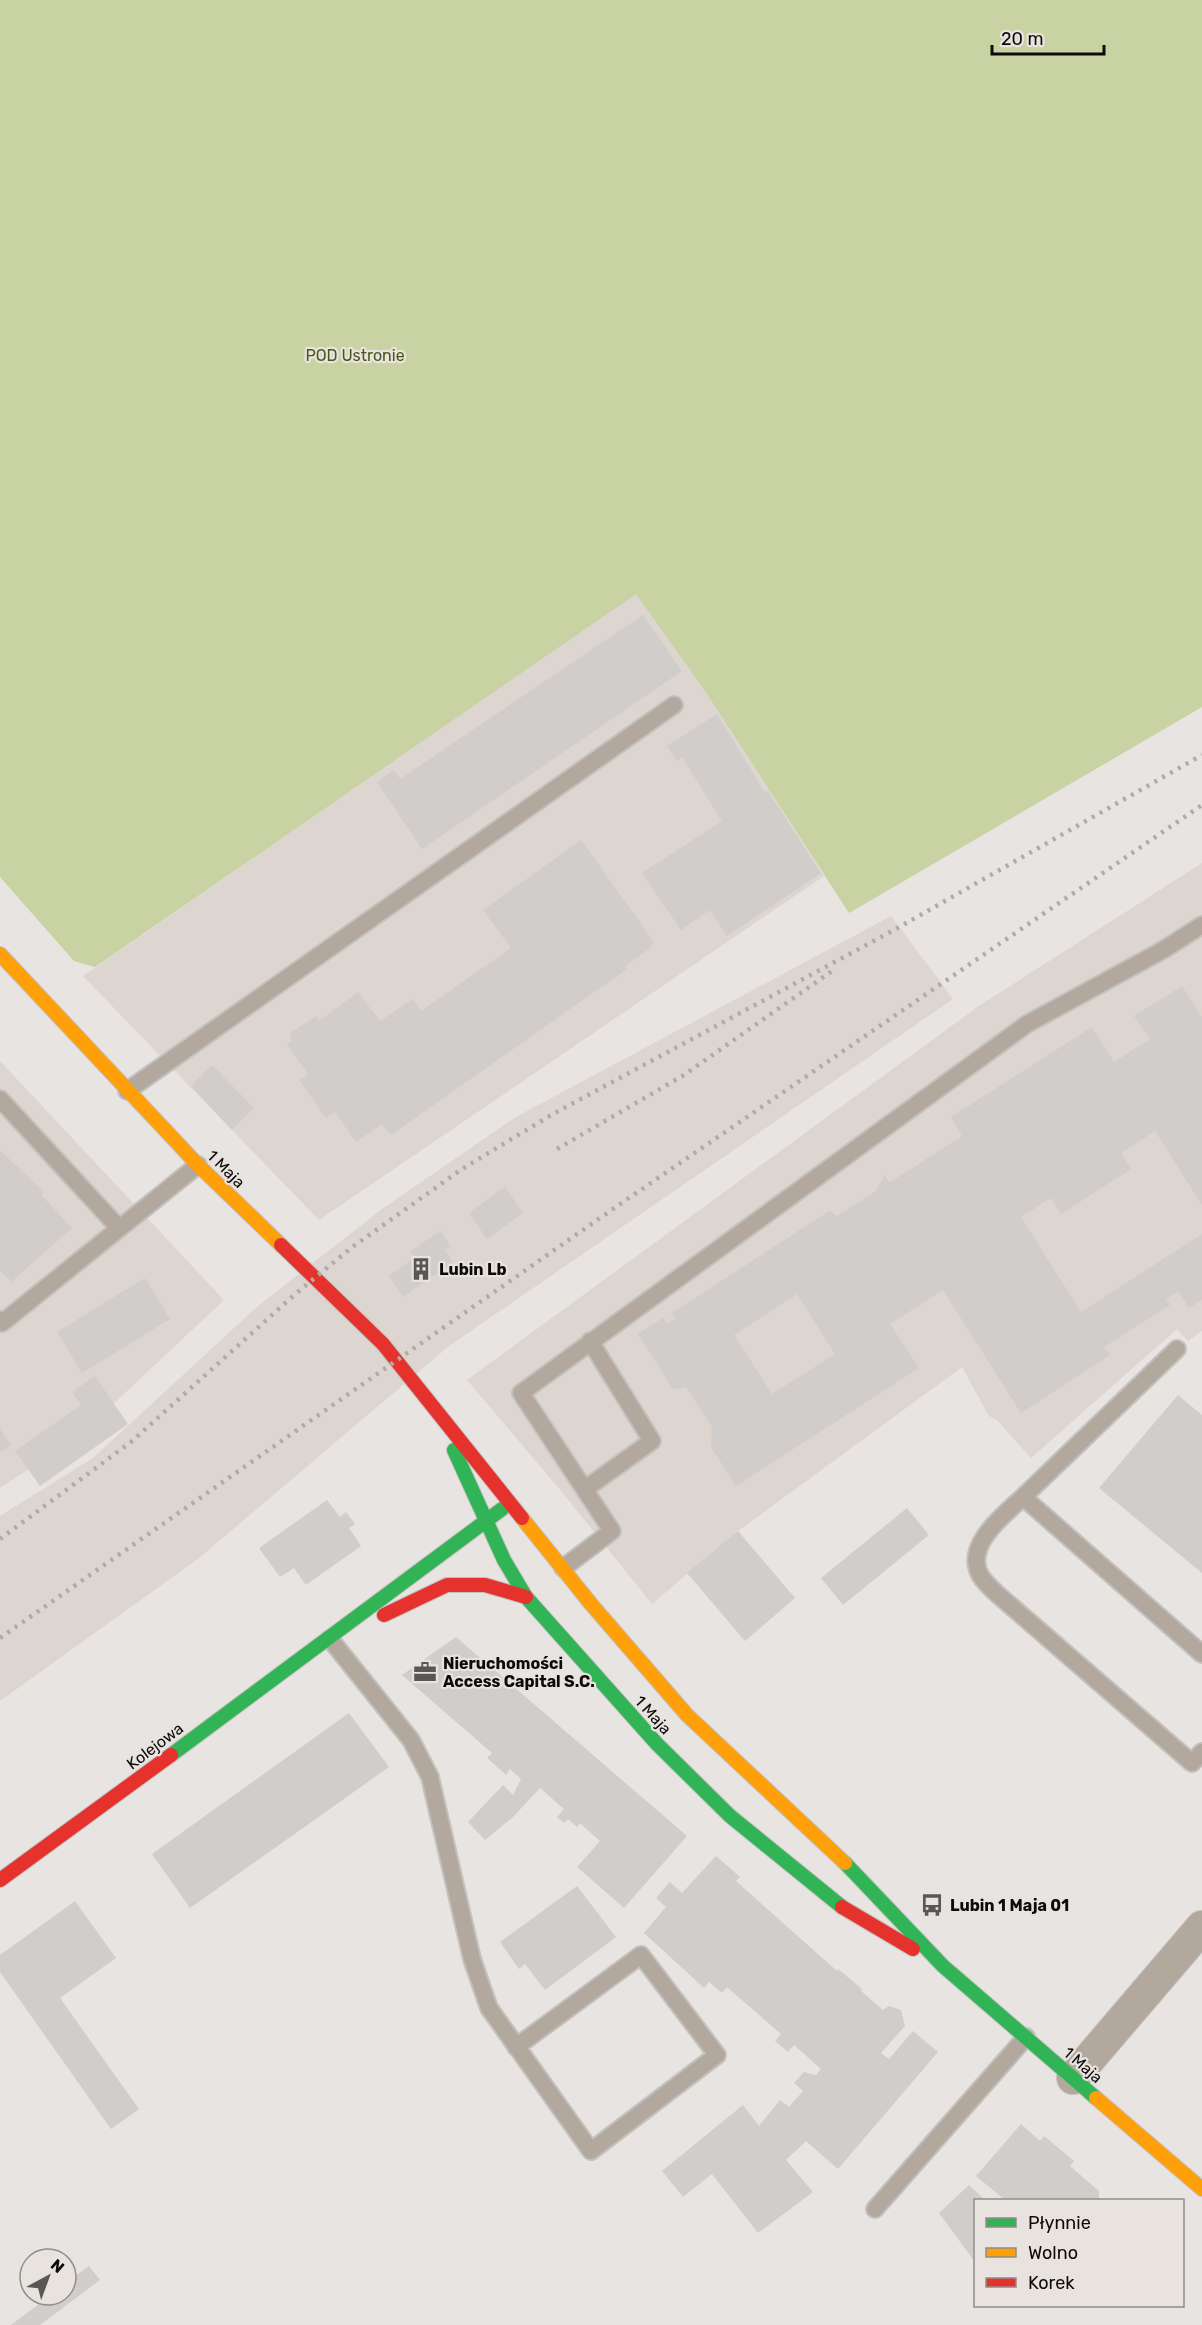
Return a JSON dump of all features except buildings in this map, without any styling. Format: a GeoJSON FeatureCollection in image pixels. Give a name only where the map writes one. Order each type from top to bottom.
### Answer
{"type":"FeatureCollection","features":[{"type":"Feature","properties":{"kind":"street","name":"1 Maja"},"geometry":{"type":"LineString","coordinates":[[0,954],[198,1165],[383,1344],[433,1403],[563,1568],[687,1715],[865,1881],[943,1966],[1202,2189]]}},
{"type":"Feature","properties":{"kind":"street","name":"1 Maja"},"geometry":{"type":"LineString","coordinates":[[433,1403],[504,1560],[526,1597],[657,1744],[730,1816],[845,1909],[943,1966]]}},
{"type":"Feature","properties":{"kind":"street","name":"Kolejowa"},"geometry":{"type":"LineString","coordinates":[[0,1880],[330,1640],[511,1503]]}},
{"type":"Feature","properties":{"kind":"street","name":"Kolejowa"},"geometry":{"type":"LineString","coordinates":[[330,1640],[447,1585],[485,1585],[526,1597]]}},
{"type":"Feature","properties":{"kind":"street"},"geometry":{"type":"LineString","coordinates":[[1073,2078],[1202,1926]]}},
{"type":"Feature","properties":{"kind":"lane"},"geometry":{"type":"LineString","coordinates":[[127,1090],[674,705]]}},
{"type":"Feature","properties":{"kind":"lane"},"geometry":{"type":"LineString","coordinates":[[563,1568],[612,1531],[521,1393],[1027,1024],[1201,927]]}},
{"type":"Feature","properties":{"kind":"lane"},"geometry":{"type":"LineString","coordinates":[[0,1099],[119,1228]]}},
{"type":"Feature","properties":{"kind":"lane"},"geometry":{"type":"LineString","coordinates":[[0,1320],[2,1323],[198,1165]]}},
{"type":"Feature","properties":{"kind":"lane"},"geometry":{"type":"LineString","coordinates":[[585,1489],[652,1441],[590,1341]]}},
{"type":"Feature","properties":{"kind":"lane"},"geometry":{"type":"LineString","coordinates":[[1177,1349],[992,1526],[976,1559],[980,1575],[996,1593],[1192,1763],[1202,1752]]}},
{"type":"Feature","properties":{"kind":"lane"},"geometry":{"type":"LineString","coordinates":[[1023,1497],[1202,1654]]}},
{"type":"Feature","properties":{"kind":"lane"},"geometry":{"type":"LineString","coordinates":[[330,1640],[411,1740],[430,1777],[472,1959],[489,2008],[516,2047],[591,2151],[717,2055],[641,1955],[516,2047]]}},
{"type":"Feature","properties":{"kind":"lane"},"geometry":{"type":"LineString","coordinates":[[875,2209],[1026,2037]]}},
{"type":"Feature","properties":{"kind":"shaded area"},"geometry":{"type":"Polygon","coordinates":[[[636,593],[703,688],[824,876],[319,1220],[83,976],[636,593]]]}},
{"type":"Feature","properties":{"kind":"shaded area"},"geometry":{"type":"Polygon","coordinates":[[[1202,863],[1202,1331],[1188,1341],[1177,1329],[1031,1458],[997,1420],[989,1416],[962,1367],[738,1531],[652,1604],[562,1492],[467,1380],[979,1006],[1202,863]]]}},
{"type":"Feature","properties":{"kind":"shaded area"},"geometry":{"type":"Polygon","coordinates":[[[891,916],[953,999],[449,1346],[199,1558],[0,1701],[0,1516],[93,1458],[258,1306],[382,1209],[516,1117],[891,916]]]}},
{"type":"Feature","properties":{"kind":"shaded area"},"geometry":{"type":"Polygon","coordinates":[[[0,1061],[224,1300],[78,1437],[0,1488],[0,1061]]]}},
{"type":"Feature","properties":{"kind":"green space","name":"POD Ustronie"},"geometry":{"type":"Polygon","coordinates":[[[0,0],[1202,0],[1202,707],[849,913],[703,688],[636,594],[95,967],[74,961],[0,877],[0,0]]]}},
{"type":"Feature","properties":{"kind":"railway"},"geometry":{"type":"LineString","coordinates":[[0,1539],[131,1442],[293,1296],[351,1248],[462,1169],[553,1114],[894,930],[1202,755]]}},
{"type":"Feature","properties":{"kind":"railway"},"geometry":{"type":"LineString","coordinates":[[0,1638],[610,1211],[1202,805]]}},
{"type":"Feature","properties":{"kind":"railway"},"geometry":{"type":"LineString","coordinates":[[557,1149],[684,1075],[832,971]]}},
{"type":"Feature","properties":{"kind":"traffic: fast"},"geometry":{"type":"LineString","coordinates":[[454,1450],[504,1560],[526,1597],[657,1744],[730,1816],[842,1907]]}},
{"type":"Feature","properties":{"kind":"traffic: fast"},"geometry":{"type":"LineString","coordinates":[[171,1755],[502,1509]]}},
{"type":"Feature","properties":{"kind":"traffic: fast"},"geometry":{"type":"LineString","coordinates":[[845,1863],[943,1966],[1096,2098]]}},
{"type":"Feature","properties":{"kind":"traffic: slow"},"geometry":{"type":"LineString","coordinates":[[0,954],[198,1165],[281,1245]]}},
{"type":"Feature","properties":{"kind":"traffic: slow"},"geometry":{"type":"LineString","coordinates":[[522,1518],[591,1604],[687,1715],[845,1863]]}},
{"type":"Feature","properties":{"kind":"traffic: slow"},"geometry":{"type":"LineString","coordinates":[[1096,2098],[1202,2189]]}},
{"type":"Feature","properties":{"kind":"traffic: jam"},"geometry":{"type":"LineString","coordinates":[[281,1245],[383,1344],[522,1518]]}},
{"type":"Feature","properties":{"kind":"traffic: jam"},"geometry":{"type":"LineString","coordinates":[[384,1615],[447,1585],[485,1585],[526,1597]]}},
{"type":"Feature","properties":{"kind":"traffic: jam"},"geometry":{"type":"LineString","coordinates":[[0,1880],[171,1755]]}},
{"type":"Feature","properties":{"kind":"traffic: jam"},"geometry":{"type":"LineString","coordinates":[[842,1907],[913,1949]]}},
{"type":"Feature","properties":{"kind":"place","name":"Lubin Lb"},"geometry":{"type":"Point","coordinates":[421,1269]}},
{"type":"Feature","properties":{"kind":"place","name":"Nieruchomości Access Capital S.C."},"geometry":{"type":"Point","coordinates":[425,1672]}},
{"type":"Feature","properties":{"kind":"place","name":"Lubin 1 Maja 01"},"geometry":{"type":"Point","coordinates":[932,1905]}}]}
